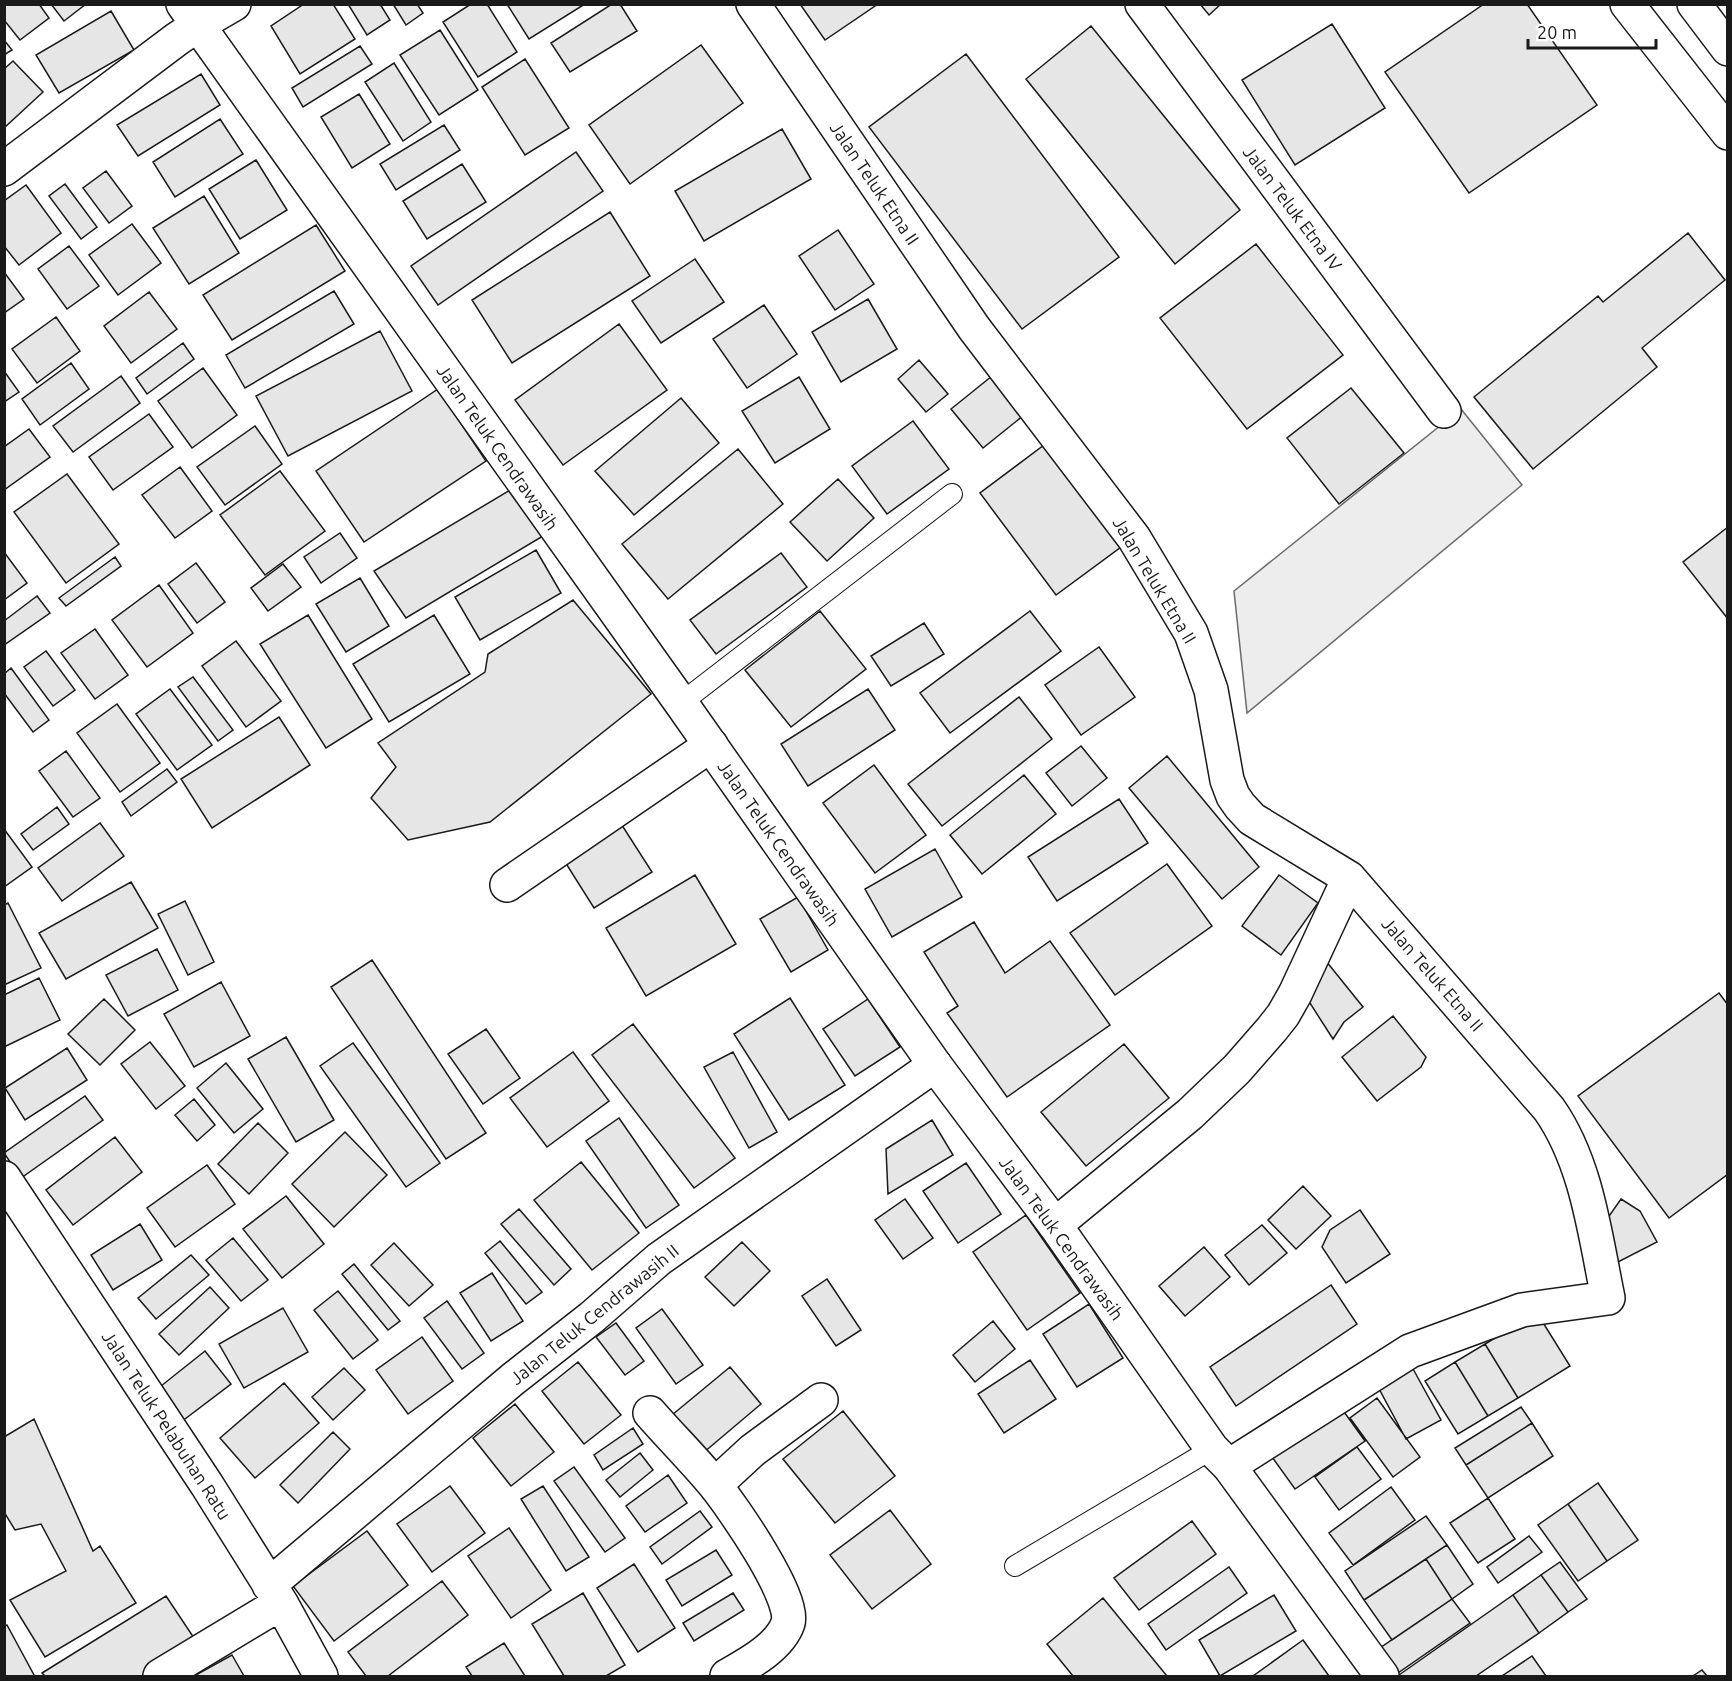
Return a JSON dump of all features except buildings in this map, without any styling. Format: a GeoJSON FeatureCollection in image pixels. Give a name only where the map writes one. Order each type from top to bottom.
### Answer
{"type":"FeatureCollection","features":[{"type":"Feature","properties":{"kind":"main road"},"geometry":{"type":"LineString","coordinates":[[4,169],[190,15],[234,4]]}},
{"type":"Feature","properties":{"kind":"main road","name":"Jalan Teluk Etna II"},"geometry":{"type":"LineString","coordinates":[[753,4],[974,328],[1134,538],[1191,633],[1211,690],[1227,780],[1240,806],[1252,819],[1349,878],[1562,1126],[1586,1189],[1608,1298],[1522,1310],[1410,1351],[1220,1457]]}},
{"type":"Feature","properties":{"kind":"main road","name":"Jalan Teluk Etna IV"},"geometry":{"type":"LineString","coordinates":[[1142,4],[1444,411]]}},
{"type":"Feature","properties":{"kind":"main road"},"geometry":{"type":"LineString","coordinates":[[1627,4],[1728,133]]}},
{"type":"Feature","properties":{"kind":"main road"},"geometry":{"type":"LineString","coordinates":[[1694,4],[1728,49]]}},
{"type":"Feature","properties":{"kind":"main road","name":"Jalan Teluk Cendrawasih"},"geometry":{"type":"LineString","coordinates":[[190,15],[711,745],[934,1065],[1054,1225],[1220,1457],[1382,1677]]}},
{"type":"Feature","properties":{"kind":"main road"},"geometry":{"type":"LineString","coordinates":[[507,885],[711,745]]}},
{"type":"Feature","properties":{"kind":"main road"},"geometry":{"type":"LineString","coordinates":[[1054,1225],[1190,1114],[1237,1069],[1272,1029],[1295,994],[1349,878]]}},
{"type":"Feature","properties":{"kind":"main road","name":"Jalan Teluk Cendrawasih II"},"geometry":{"type":"LineString","coordinates":[[160,1677],[275,1594],[513,1379],[591,1318],[659,1259],[934,1065]]}},
{"type":"Feature","properties":{"kind":"main road","name":"Jalan Teluk Pelabuhan Ratu"},"geometry":{"type":"LineString","coordinates":[[4,1178],[188,1456],[275,1594],[321,1677]]}},
{"type":"Feature","properties":{"kind":"main road"},"geometry":{"type":"LineString","coordinates":[[715,1485],[753,1450],[821,1400]]}},
{"type":"Feature","properties":{"kind":"main road"},"geometry":{"type":"LineString","coordinates":[[650,1413],[715,1485],[768,1566],[782,1590],[789,1610],[788,1623],[780,1639],[756,1659],[727,1677]]}},
{"type":"Feature","properties":{"kind":"lane"},"geometry":{"type":"LineString","coordinates":[[681,703],[952,494]]}},
{"type":"Feature","properties":{"kind":"lane"},"geometry":{"type":"LineString","coordinates":[[1015,1566],[1220,1457]]}},
{"type":"Feature","properties":{"kind":"shaded area"},"geometry":{"type":"Polygon","coordinates":[[[1461,409],[1522,485],[1247,713],[1234,591],[1461,409]]]}}]}
